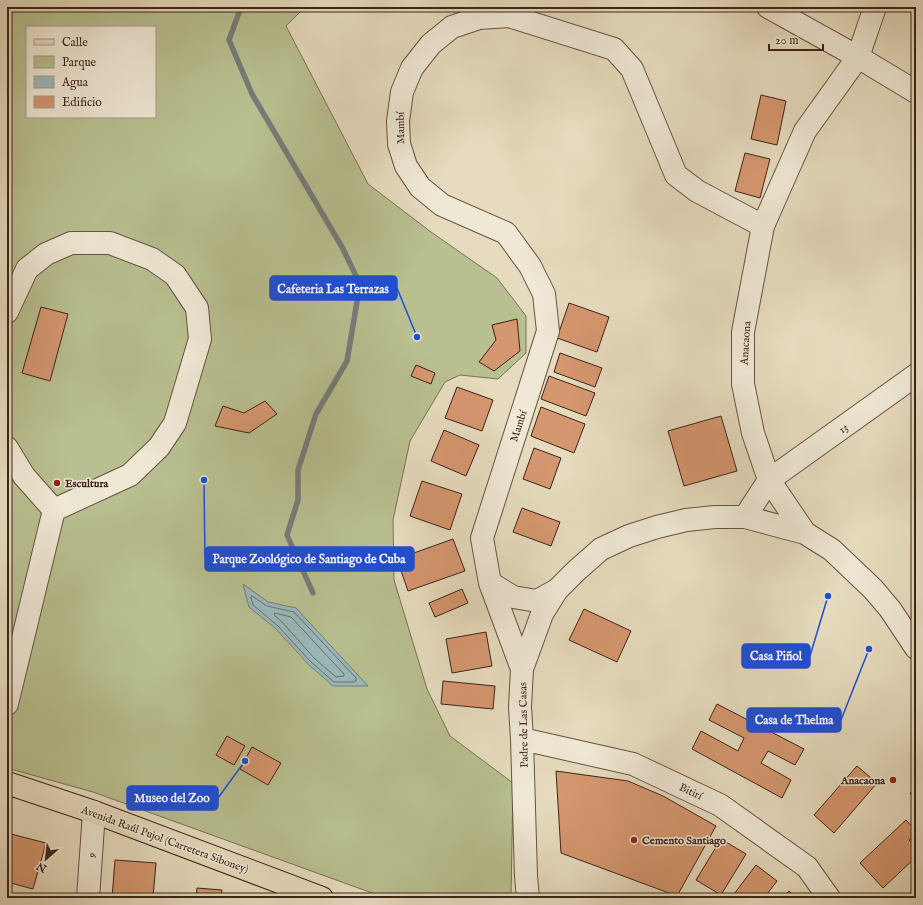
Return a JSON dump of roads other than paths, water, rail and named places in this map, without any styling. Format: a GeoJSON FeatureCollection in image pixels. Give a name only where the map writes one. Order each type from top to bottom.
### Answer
{"type":"FeatureCollection","features":[{"type":"Feature","properties":{"kind":"main road","name":"Avenida Raúl Pujol (Carretera Siboney)"},"geometry":{"type":"LineString","coordinates":[[7,783],[94,812],[322,898]]}},
{"type":"Feature","properties":{"kind":"street"},"geometry":{"type":"LineString","coordinates":[[768,7],[858,57],[916,92]]}},
{"type":"Feature","properties":{"kind":"street","name":"Anacaona"},"geometry":{"type":"LineString","coordinates":[[875,7],[858,57],[806,131],[763,226],[743,332],[742,384],[753,432],[769,480],[804,533],[832,550],[873,589],[890,609],[916,648]]}},
{"type":"Feature","properties":{"kind":"street","name":"Mambí"},"geometry":{"type":"LineString","coordinates":[[522,669],[490,583],[482,538],[548,332],[544,294],[530,266],[506,233],[442,205],[420,187],[406,166],[399,144],[398,121],[402,92],[412,68],[431,44],[452,27],[479,18],[509,16],[614,49],[632,69],[676,175],[697,191],[763,226]]}},
{"type":"Feature","properties":{"kind":"street"},"geometry":{"type":"LineString","coordinates":[[7,312],[26,269],[46,254],[71,243],[110,243],[152,259],[175,275],[197,308],[200,340],[175,423],[159,447],[130,475],[54,510]]}},
{"type":"Feature","properties":{"kind":"street","name":"13"},"geometry":{"type":"LineString","coordinates":[[769,480],[916,375]]}},
{"type":"Feature","properties":{"kind":"street"},"geometry":{"type":"LineString","coordinates":[[7,448],[24,476],[54,510]]}},
{"type":"Feature","properties":{"kind":"street"},"geometry":{"type":"LineString","coordinates":[[745,517],[769,480]]}},
{"type":"Feature","properties":{"kind":"street"},"geometry":{"type":"LineString","coordinates":[[7,704],[54,510]]}},
{"type":"Feature","properties":{"kind":"street","name":"Padre de Las Casas"},"geometry":{"type":"LineString","coordinates":[[528,898],[520,707],[522,669],[542,614],[557,590],[576,571],[602,549],[629,536],[686,520],[715,517],[745,517],[804,533]]}},
{"type":"Feature","properties":{"kind":"street"},"geometry":{"type":"LineString","coordinates":[[490,583],[513,597],[537,601],[557,590]]}},
{"type":"Feature","properties":{"kind":"street","name":"Bitirí"},"geometry":{"type":"LineString","coordinates":[[522,739],[634,764],[720,805],[807,867],[829,898]]}},
{"type":"Feature","properties":{"kind":"street","name":"9"},"geometry":{"type":"LineString","coordinates":[[88,898],[94,812]]}},
{"type":"Feature","properties":{"kind":"water"},"geometry":{"type":"Polygon","coordinates":[[[243,584],[268,602],[296,608],[368,686],[333,686],[309,665],[275,628],[249,607],[243,584]]]}},
{"type":"Feature","properties":{"kind":"waterway"},"geometry":{"type":"LineString","coordinates":[[241,7],[229,40],[252,94],[342,247],[360,284],[347,361],[316,414],[298,470],[298,500],[287,535],[313,593]]}},
{"type":"Feature","properties":{"kind":"place","name":"Cafeteria Las Terrazas"},"geometry":{"type":"Point","coordinates":[417,337]}},
{"type":"Feature","properties":{"kind":"place","name":"Parque Zoológico de Santiago de Cuba"},"geometry":{"type":"Point","coordinates":[204,480]}},
{"type":"Feature","properties":{"kind":"place","name":"Escultura"},"geometry":{"type":"Point","coordinates":[57,483]}},
{"type":"Feature","properties":{"kind":"place","name":"Casa Piñol"},"geometry":{"type":"Point","coordinates":[828,596]}},
{"type":"Feature","properties":{"kind":"place","name":"Casa de Thelma"},"geometry":{"type":"Point","coordinates":[869,649]}},
{"type":"Feature","properties":{"kind":"place","name":"Museo del Zoo"},"geometry":{"type":"Point","coordinates":[245,761]}},
{"type":"Feature","properties":{"kind":"place","name":"Anacaona"},"geometry":{"type":"Point","coordinates":[893,780]}},
{"type":"Feature","properties":{"kind":"place","name":"Cemento Santiago"},"geometry":{"type":"Point","coordinates":[634,840]}}]}
